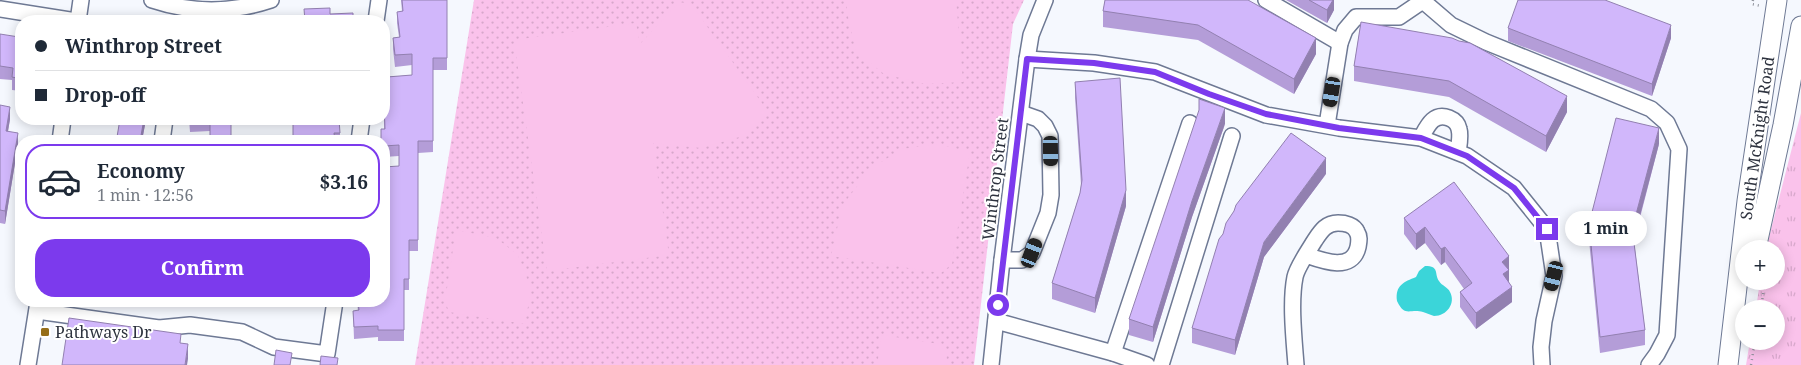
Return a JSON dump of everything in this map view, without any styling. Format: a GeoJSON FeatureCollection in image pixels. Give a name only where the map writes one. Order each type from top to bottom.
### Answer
{"type":"FeatureCollection","features":[{"type":"Feature","properties":{"kind":"main road","name":"South McKnight Road"},"geometry":{"type":"LineString","coordinates":[[1729,365],[1747,201],[1777,0]]}},
{"type":"Feature","properties":{"kind":"main road","name":"South McKnight Road"},"geometry":{"type":"LineString","coordinates":[[1758,240],[1783,125],[1801,26]]}},
{"type":"Feature","properties":{"kind":"main road","name":"South McKnight Road"},"geometry":{"type":"LineString","coordinates":[[1729,365],[1747,290]]}},
{"type":"Feature","properties":{"kind":"street"},"geometry":{"type":"LineString","coordinates":[[78,15],[81,0]]}},
{"type":"Feature","properties":{"kind":"street"},"geometry":{"type":"LineString","coordinates":[[152,0],[179,8],[214,11],[244,7],[269,0]]}},
{"type":"Feature","properties":{"kind":"street"},"geometry":{"type":"LineString","coordinates":[[377,15],[380,0]]}},
{"type":"Feature","properties":{"kind":"street","name":"Winthrop Street"},"geometry":{"type":"LineString","coordinates":[[992,365],[1002,260],[1027,59],[1031,35],[1045,0]]}},
{"type":"Feature","properties":{"kind":"street"},"geometry":{"type":"LineString","coordinates":[[1266,0],[1340,43]]}},
{"type":"Feature","properties":{"kind":"street"},"geometry":{"type":"LineString","coordinates":[[1327,125],[1340,43],[1345,30],[1356,17],[1399,17],[1424,0],[1451,25],[1486,42],[1651,108],[1667,124],[1679,149],[1667,335],[1649,365]]}},
{"type":"Feature","properties":{"kind":"street"},"geometry":{"type":"LineString","coordinates":[[0,9],[38,15]]}},
{"type":"Feature","properties":{"kind":"street"},"geometry":{"type":"LineString","coordinates":[[1027,59],[1094,63],[1155,72],[1266,114],[1327,125],[1421,138],[1467,156],[1514,188],[1547,229],[1554,276],[1544,321],[1541,347],[1542,365]]}},
{"type":"Feature","properties":{"kind":"street"},"geometry":{"type":"LineString","coordinates":[[1002,260],[1022,260],[1032,253],[1048,213],[1051,195],[1050,136],[1045,126],[1038,119],[1021,113]]}},
{"type":"Feature","properties":{"kind":"street"},"geometry":{"type":"LineString","coordinates":[[1421,138],[1433,119],[1439,116],[1446,117],[1453,120],[1460,130],[1458,152]]}},
{"type":"Feature","properties":{"kind":"street"},"geometry":{"type":"LineString","coordinates":[[1113,353],[1190,123]]}},
{"type":"Feature","properties":{"kind":"street"},"geometry":{"type":"LineString","coordinates":[[1161,365],[1232,136]]}},
{"type":"Feature","properties":{"kind":"street"},"geometry":{"type":"LineString","coordinates":[[1296,365],[1293,318],[1295,276],[1306,255]]}},
{"type":"Feature","properties":{"kind":"street"},"geometry":{"type":"LineString","coordinates":[[28,365],[37,307]]}},
{"type":"Feature","properties":{"kind":"street"},"geometry":{"type":"LineString","coordinates":[[43,307],[159,328],[190,325],[242,332],[274,347],[327,354],[334,307]]}},
{"type":"Feature","properties":{"kind":"street"},"geometry":{"type":"LineString","coordinates":[[996,321],[1113,353],[1148,365]]}},
{"type":"Feature","properties":{"kind":"path"},"geometry":{"type":"LineString","coordinates":[[1751,365],[1754,350]]}},
{"type":"Feature","properties":{"kind":"green space"},"geometry":{"type":"Polygon","coordinates":[[[474,0],[1024,0],[1013,24],[974,365],[415,365],[474,0]]]}},
{"type":"Feature","properties":{"kind":"green space"},"geometry":{"type":"Polygon","coordinates":[[[847,0],[956,0],[963,82],[925,84],[884,74],[856,52],[847,12],[847,0]]]}},
{"type":"Feature","properties":{"kind":"green space"},"geometry":{"type":"Polygon","coordinates":[[[679,2],[691,4],[769,113],[743,136],[701,148],[653,143],[669,255],[547,271],[514,40],[636,23],[640,44],[679,2]]]}},
{"type":"Feature","properties":{"kind":"green space"},"geometry":{"type":"Polygon","coordinates":[[[1801,113],[1801,365],[1746,365],[1748,350],[1785,350],[1785,300],[1757,300],[1759,290],[1785,290],[1785,240],[1768,240],[1801,113]]]}},
{"type":"Feature","properties":{"kind":"green space"},"geometry":{"type":"Polygon","coordinates":[[[938,144],[970,152],[952,264],[941,273],[831,256],[842,206],[870,169],[902,149],[938,144]]]}},
{"type":"Feature","properties":{"kind":"green space"},"geometry":{"type":"Polygon","coordinates":[[[456,230],[496,238],[518,255],[531,289],[525,324],[449,312],[445,301],[456,230]]]}},
{"type":"Feature","properties":{"kind":"green space"},"geometry":{"type":"Polygon","coordinates":[[[882,335],[939,344],[947,354],[946,365],[877,365],[882,335]]]}},
{"type":"Feature","properties":{"kind":"water"},"geometry":{"type":"Polygon","coordinates":[[[1425,266],[1435,269],[1439,281],[1449,290],[1452,296],[1449,308],[1443,314],[1434,316],[1424,312],[1405,311],[1397,301],[1397,291],[1401,285],[1416,277],[1425,266]]]}},
{"type":"Feature","properties":{"kind":"building"},"geometry":{"type":"Polygon","coordinates":[[[402,0],[447,0],[447,58],[433,58],[433,141],[418,141],[418,240],[409,240],[409,279],[404,279],[404,330],[378,330],[378,326],[354,327],[353,311],[359,310],[359,307],[390,307],[390,167],[399,166],[399,145],[390,146],[390,135],[381,135],[381,129],[385,129],[385,125],[390,125],[390,77],[412,75],[412,54],[395,55],[393,38],[400,37],[397,12],[403,11],[402,0]]]}},
{"type":"Feature","properties":{"kind":"building"},"geometry":{"type":"Polygon","coordinates":[[[1105,0],[1248,0],[1316,38],[1294,79],[1198,25],[1103,11],[1105,0]]]}},
{"type":"Feature","properties":{"kind":"building"},"geometry":{"type":"Polygon","coordinates":[[[1309,0],[1333,0],[1327,10],[1309,0]]]}},
{"type":"Feature","properties":{"kind":"building"},"geometry":{"type":"Polygon","coordinates":[[[1518,0],[1605,0],[1671,25],[1652,84],[1508,28],[1518,0]]]}},
{"type":"Feature","properties":{"kind":"building"},"geometry":{"type":"Polygon","coordinates":[[[330,8],[330,14],[353,13],[353,15],[304,15],[304,9],[330,8]]]}},
{"type":"Feature","properties":{"kind":"building"},"geometry":{"type":"Polygon","coordinates":[[[1361,22],[1452,38],[1470,43],[1567,96],[1546,136],[1449,81],[1354,66],[1361,22]]]}},
{"type":"Feature","properties":{"kind":"building"},"geometry":{"type":"Polygon","coordinates":[[[0,34],[15,36],[15,78],[12,77],[13,68],[0,66],[0,34]]]}},
{"type":"Feature","properties":{"kind":"building"},"geometry":{"type":"Polygon","coordinates":[[[1120,78],[1126,190],[1095,298],[1052,283],[1080,193],[1082,180],[1075,82],[1120,78]]]}},
{"type":"Feature","properties":{"kind":"building"},"geometry":{"type":"Polygon","coordinates":[[[1199,99],[1225,108],[1192,201],[1153,327],[1129,319],[1199,110],[1199,99]]]}},
{"type":"Feature","properties":{"kind":"building"},"geometry":{"type":"Polygon","coordinates":[[[0,105],[10,107],[6,131],[18,133],[15,135],[15,151],[5,211],[0,210],[0,105]]]}},
{"type":"Feature","properties":{"kind":"building"},"geometry":{"type":"Polygon","coordinates":[[[1616,118],[1659,128],[1634,222],[1633,235],[1645,330],[1600,337],[1589,224],[1616,118]]]}},
{"type":"Feature","properties":{"kind":"building"},"geometry":{"type":"Polygon","coordinates":[[[119,125],[143,125],[141,135],[117,135],[119,125]]]}},
{"type":"Feature","properties":{"kind":"building"},"geometry":{"type":"Polygon","coordinates":[[[210,125],[231,125],[231,135],[210,135],[210,125]]]}},
{"type":"Feature","properties":{"kind":"building"},"geometry":{"type":"Polygon","coordinates":[[[293,125],[339,125],[340,133],[334,133],[334,135],[293,135],[293,125]]]}},
{"type":"Feature","properties":{"kind":"building"},"geometry":{"type":"Polygon","coordinates":[[[1291,133],[1326,158],[1264,242],[1235,340],[1192,328],[1219,239],[1223,234],[1226,223],[1236,205],[1291,133]]]}},
{"type":"Feature","properties":{"kind":"building"},"geometry":{"type":"Polygon","coordinates":[[[1454,182],[1509,256],[1502,262],[1509,270],[1503,274],[1512,287],[1476,313],[1460,292],[1472,283],[1445,247],[1441,249],[1425,227],[1416,234],[1404,218],[1454,182]]]}},
{"type":"Feature","properties":{"kind":"building"},"geometry":{"type":"Polygon","coordinates":[[[69,318],[181,334],[180,343],[188,344],[185,365],[62,365],[69,318]]]}},
{"type":"Feature","properties":{"kind":"building"},"geometry":{"type":"Polygon","coordinates":[[[276,350],[292,353],[290,365],[274,365],[276,350]]]}},
{"type":"Feature","properties":{"kind":"building"},"geometry":{"type":"Polygon","coordinates":[[[321,356],[338,358],[337,365],[320,365],[321,356]]]}},
{"type":"Feature","properties":{"kind":"place","name":"Pathways Dr"},"geometry":{"type":"Point","coordinates":[45,332]}},
{"type":"Feature","properties":{"kind":"route"},"geometry":{"type":"LineString","coordinates":[[998,305],[1027,59],[1094,63],[1155,72],[1266,114],[1339,128],[1421,138],[1467,156],[1514,188],[1547,229]]}}]}
